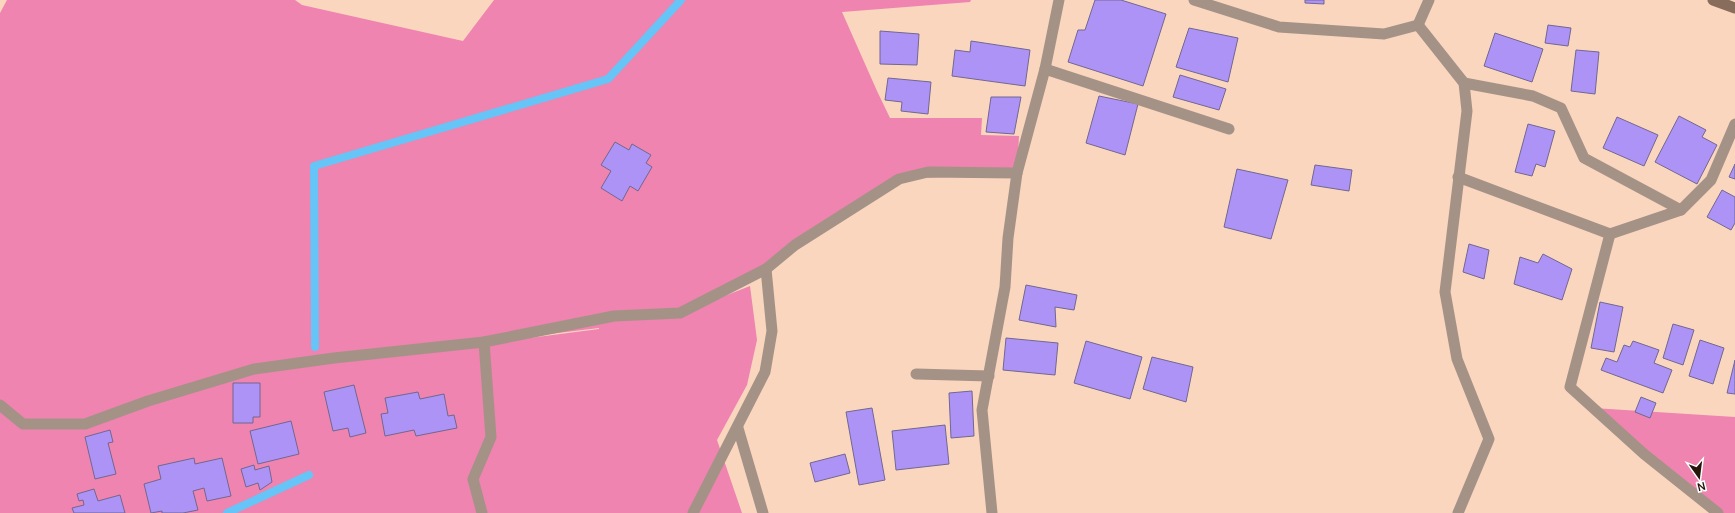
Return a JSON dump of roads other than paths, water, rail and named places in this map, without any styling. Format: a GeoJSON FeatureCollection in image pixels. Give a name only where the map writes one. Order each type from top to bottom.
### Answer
{"type":"FeatureCollection","features":[{"type":"Feature","properties":{"kind":"main road"},"geometry":{"type":"LineString","coordinates":[[1713,0],[1735,8]]}},
{"type":"Feature","properties":{"kind":"street"},"geometry":{"type":"LineString","coordinates":[[992,513],[982,410],[1005,287],[1008,238],[1017,173],[1045,69],[1059,0]]}},
{"type":"Feature","properties":{"kind":"street"},"geometry":{"type":"LineString","coordinates":[[1194,0],[1279,27],[1384,34],[1418,25]]}},
{"type":"Feature","properties":{"kind":"street"},"geometry":{"type":"LineString","coordinates":[[1418,25],[1429,0]]}},
{"type":"Feature","properties":{"kind":"street"},"geometry":{"type":"LineString","coordinates":[[1418,25],[1464,83],[1467,111],[1445,292],[1457,359],[1489,439],[1458,513]]}},
{"type":"Feature","properties":{"kind":"street"},"geometry":{"type":"LineString","coordinates":[[1045,69],[1229,129]]}},
{"type":"Feature","properties":{"kind":"street"},"geometry":{"type":"LineString","coordinates":[[1464,83],[1533,96],[1561,108],[1584,158],[1681,210]]}},
{"type":"Feature","properties":{"kind":"street"},"geometry":{"type":"LineString","coordinates":[[1458,177],[1610,234],[1681,210],[1711,180],[1735,124]]}},
{"type":"Feature","properties":{"kind":"street"},"geometry":{"type":"LineString","coordinates":[[0,405],[23,424],[85,424],[148,401],[254,369],[334,358],[484,342],[614,316],[680,313],[766,269],[795,245],[899,179],[928,172],[1017,173]]}},
{"type":"Feature","properties":{"kind":"street"},"geometry":{"type":"LineString","coordinates":[[1610,234],[1570,387],[1644,454],[1718,513]]}},
{"type":"Feature","properties":{"kind":"street"},"geometry":{"type":"LineString","coordinates":[[693,513],[738,428],[765,372],[772,331],[766,269]]}},
{"type":"Feature","properties":{"kind":"street"},"geometry":{"type":"LineString","coordinates":[[482,513],[473,479],[492,437],[484,342]]}},
{"type":"Feature","properties":{"kind":"street"},"geometry":{"type":"LineString","coordinates":[[916,374],[989,376]]}},
{"type":"Feature","properties":{"kind":"street"},"geometry":{"type":"LineString","coordinates":[[738,428],[763,513]]}},
{"type":"Feature","properties":{"kind":"waterway"},"geometry":{"type":"LineString","coordinates":[[315,347],[314,166],[608,79],[681,0]]}},
{"type":"Feature","properties":{"kind":"waterway"},"geometry":{"type":"LineString","coordinates":[[227,513],[309,475]]}}]}
